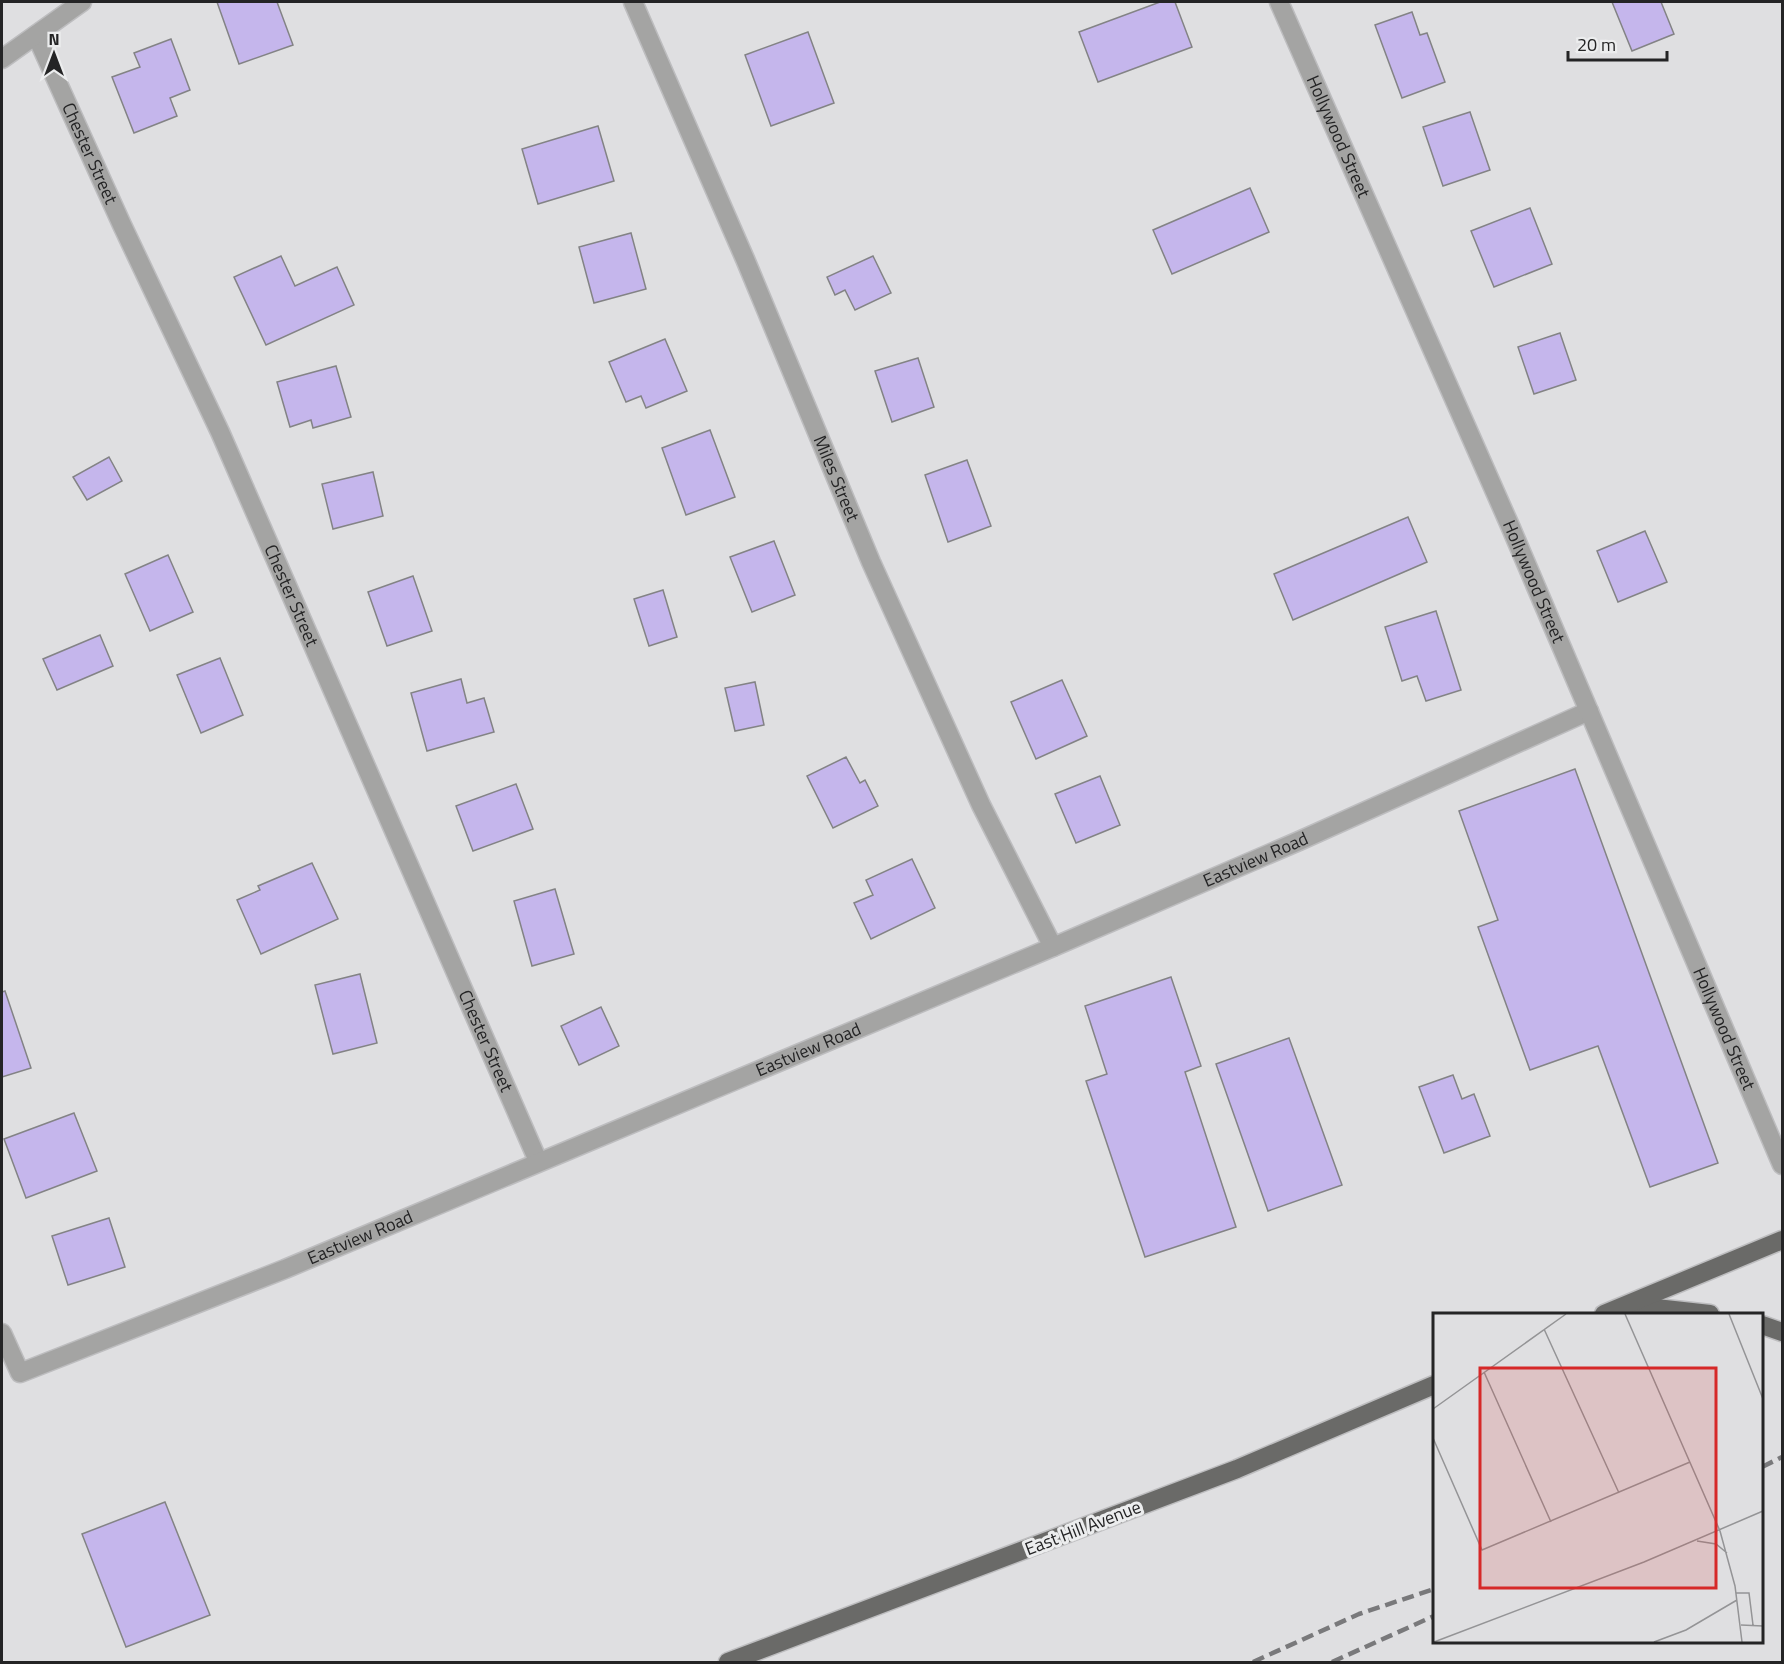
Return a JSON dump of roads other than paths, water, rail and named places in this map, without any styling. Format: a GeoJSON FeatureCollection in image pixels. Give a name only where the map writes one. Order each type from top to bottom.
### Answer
{"type":"FeatureCollection","features":[{"type":"Feature","properties":{"kind":"highway"},"geometry":{"type":"LineString","coordinates":[[1607,1313],[1782,1240]]}},
{"type":"Feature","properties":{"kind":"highway"},"geometry":{"type":"LineString","coordinates":[[1627,1305],[1701,1313]]}},
{"type":"Feature","properties":{"kind":"highway"},"geometry":{"type":"LineString","coordinates":[[1763,1327],[1782,1332]]}},
{"type":"Feature","properties":{"kind":"highway","name":"East Hill Avenue"},"geometry":{"type":"LineString","coordinates":[[728,1662],[1237,1469],[1433,1385]]}},
{"type":"Feature","properties":{"kind":"street"},"geometry":{"type":"LineString","coordinates":[[2,59],[82,2]]}},
{"type":"Feature","properties":{"kind":"street","name":"Miles Street"},"geometry":{"type":"LineString","coordinates":[[633,2],[746,259],[871,562],[981,805],[1053,947]]}},
{"type":"Feature","properties":{"kind":"street","name":"Hollywood Street"},"geometry":{"type":"LineString","coordinates":[[1279,2],[1511,528],[1782,1165]]}},
{"type":"Feature","properties":{"kind":"street","name":"Chester Street"},"geometry":{"type":"LineString","coordinates":[[36,35],[122,225],[220,432],[538,1161]]}},
{"type":"Feature","properties":{"kind":"street","name":"Eastview Road"},"geometry":{"type":"LineString","coordinates":[[2,1333],[20,1373],[285,1269],[1053,947],[1310,836],[1589,711]]}},
{"type":"Feature","properties":{"kind":"railway"},"geometry":{"type":"LineString","coordinates":[[1763,1466],[1782,1457]]}},
{"type":"Feature","properties":{"kind":"railway"},"geometry":{"type":"LineString","coordinates":[[1253,1662],[1359,1614],[1433,1589]]}},
{"type":"Feature","properties":{"kind":"railway"},"geometry":{"type":"LineString","coordinates":[[1332,1662],[1433,1616]]}}]}
